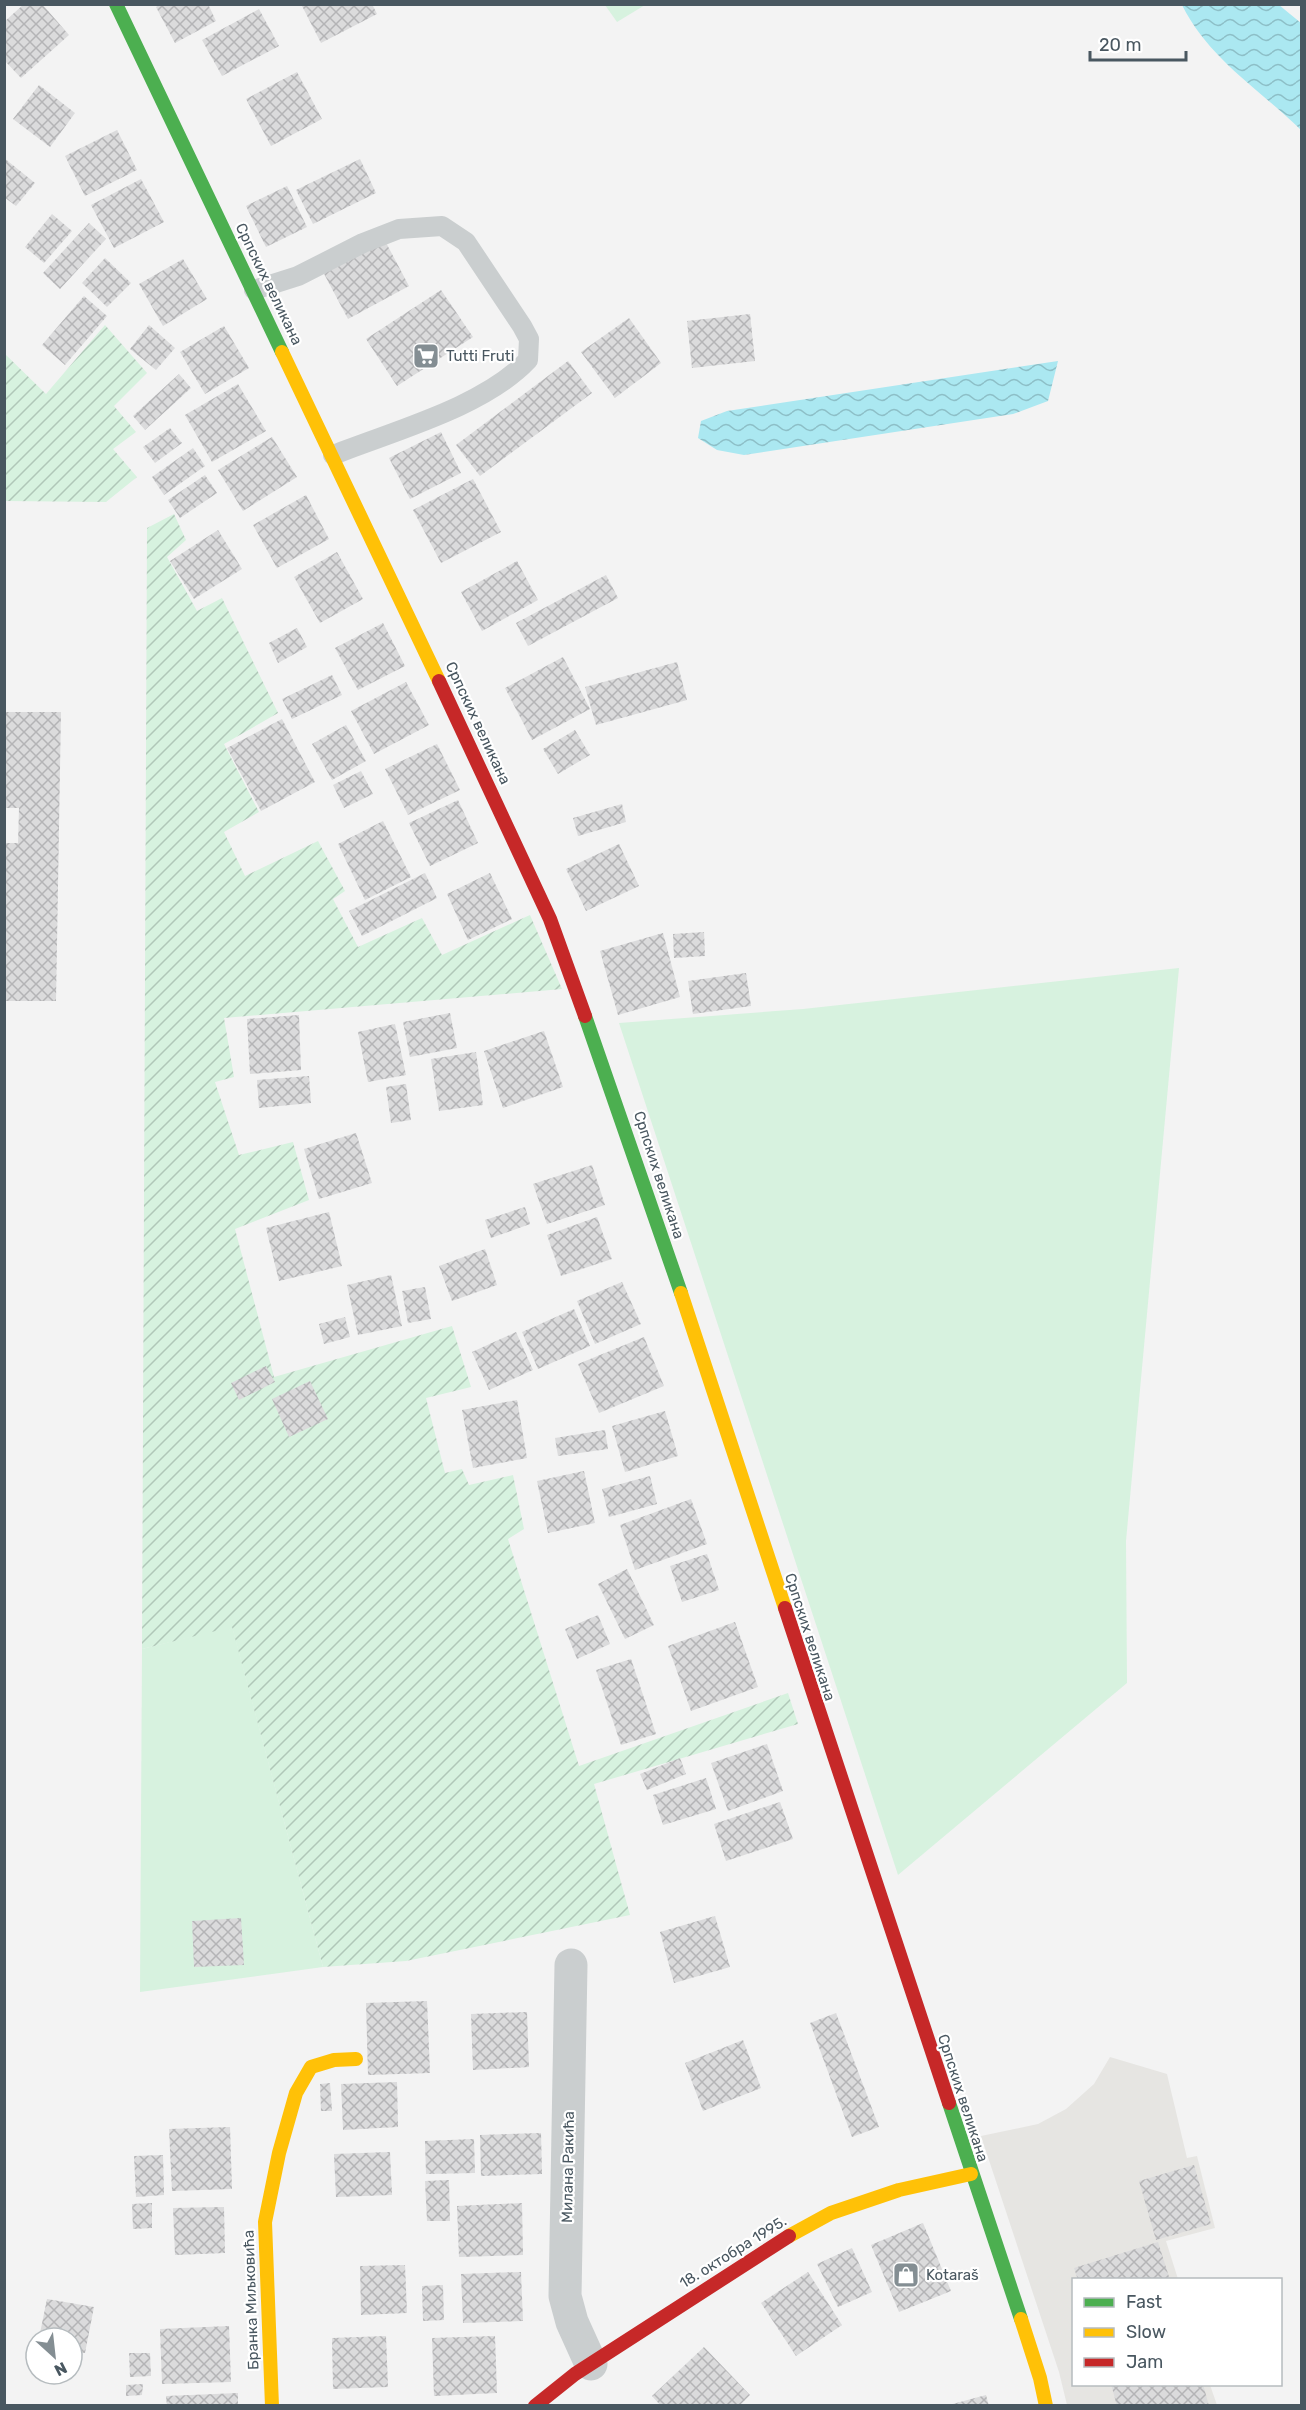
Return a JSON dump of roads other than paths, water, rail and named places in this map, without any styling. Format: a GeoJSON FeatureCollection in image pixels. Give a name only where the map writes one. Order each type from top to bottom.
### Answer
{"type":"FeatureCollection","features":[{"type":"Feature","properties":{"kind":"main road","name":"Српских великана"},"geometry":{"type":"LineString","coordinates":[[116,4],[512,833],[590,1023],[1040,2378],[1046,2406]]}},
{"type":"Feature","properties":{"kind":"main road","name":"Бранка Миљковића"},"geometry":{"type":"LineString","coordinates":[[272,2406],[265,2222],[279,2153],[296,2093],[311,2067],[334,2060],[356,2059]]}},
{"type":"Feature","properties":{"kind":"main road","name":"18. октобра 1995."},"geometry":{"type":"LineString","coordinates":[[535,2406],[591,2364],[772,2245],[831,2213],[899,2190],[971,2174]]}},
{"type":"Feature","properties":{"kind":"street","name":"Милана Ракића"},"geometry":{"type":"LineString","coordinates":[[571,1965],[566,2296],[572,2322],[591,2364]]}},
{"type":"Feature","properties":{"kind":"lane"},"geometry":{"type":"LineString","coordinates":[[254,290],[298,276],[363,243],[399,229],[442,226],[466,242],[529,339],[528,360],[513,377],[447,411],[333,455]]}},
{"type":"Feature","properties":{"kind":"water"},"geometry":{"type":"Polygon","coordinates":[[[1182,5],[1279,5],[1301,23],[1301,130],[1220,57],[1206,42],[1182,5]]]}},
{"type":"Feature","properties":{"kind":"water"},"geometry":{"type":"Polygon","coordinates":[[[1058,361],[1048,401],[1013,414],[744,455],[717,450],[698,438],[701,421],[727,411],[1058,361]]]}},
{"type":"Feature","properties":{"kind":"place","name":"Tutti Fruti"},"geometry":{"type":"Point","coordinates":[426,356]}},
{"type":"Feature","properties":{"kind":"place","name":"Kotaraš"},"geometry":{"type":"Point","coordinates":[906,2275]}}]}
